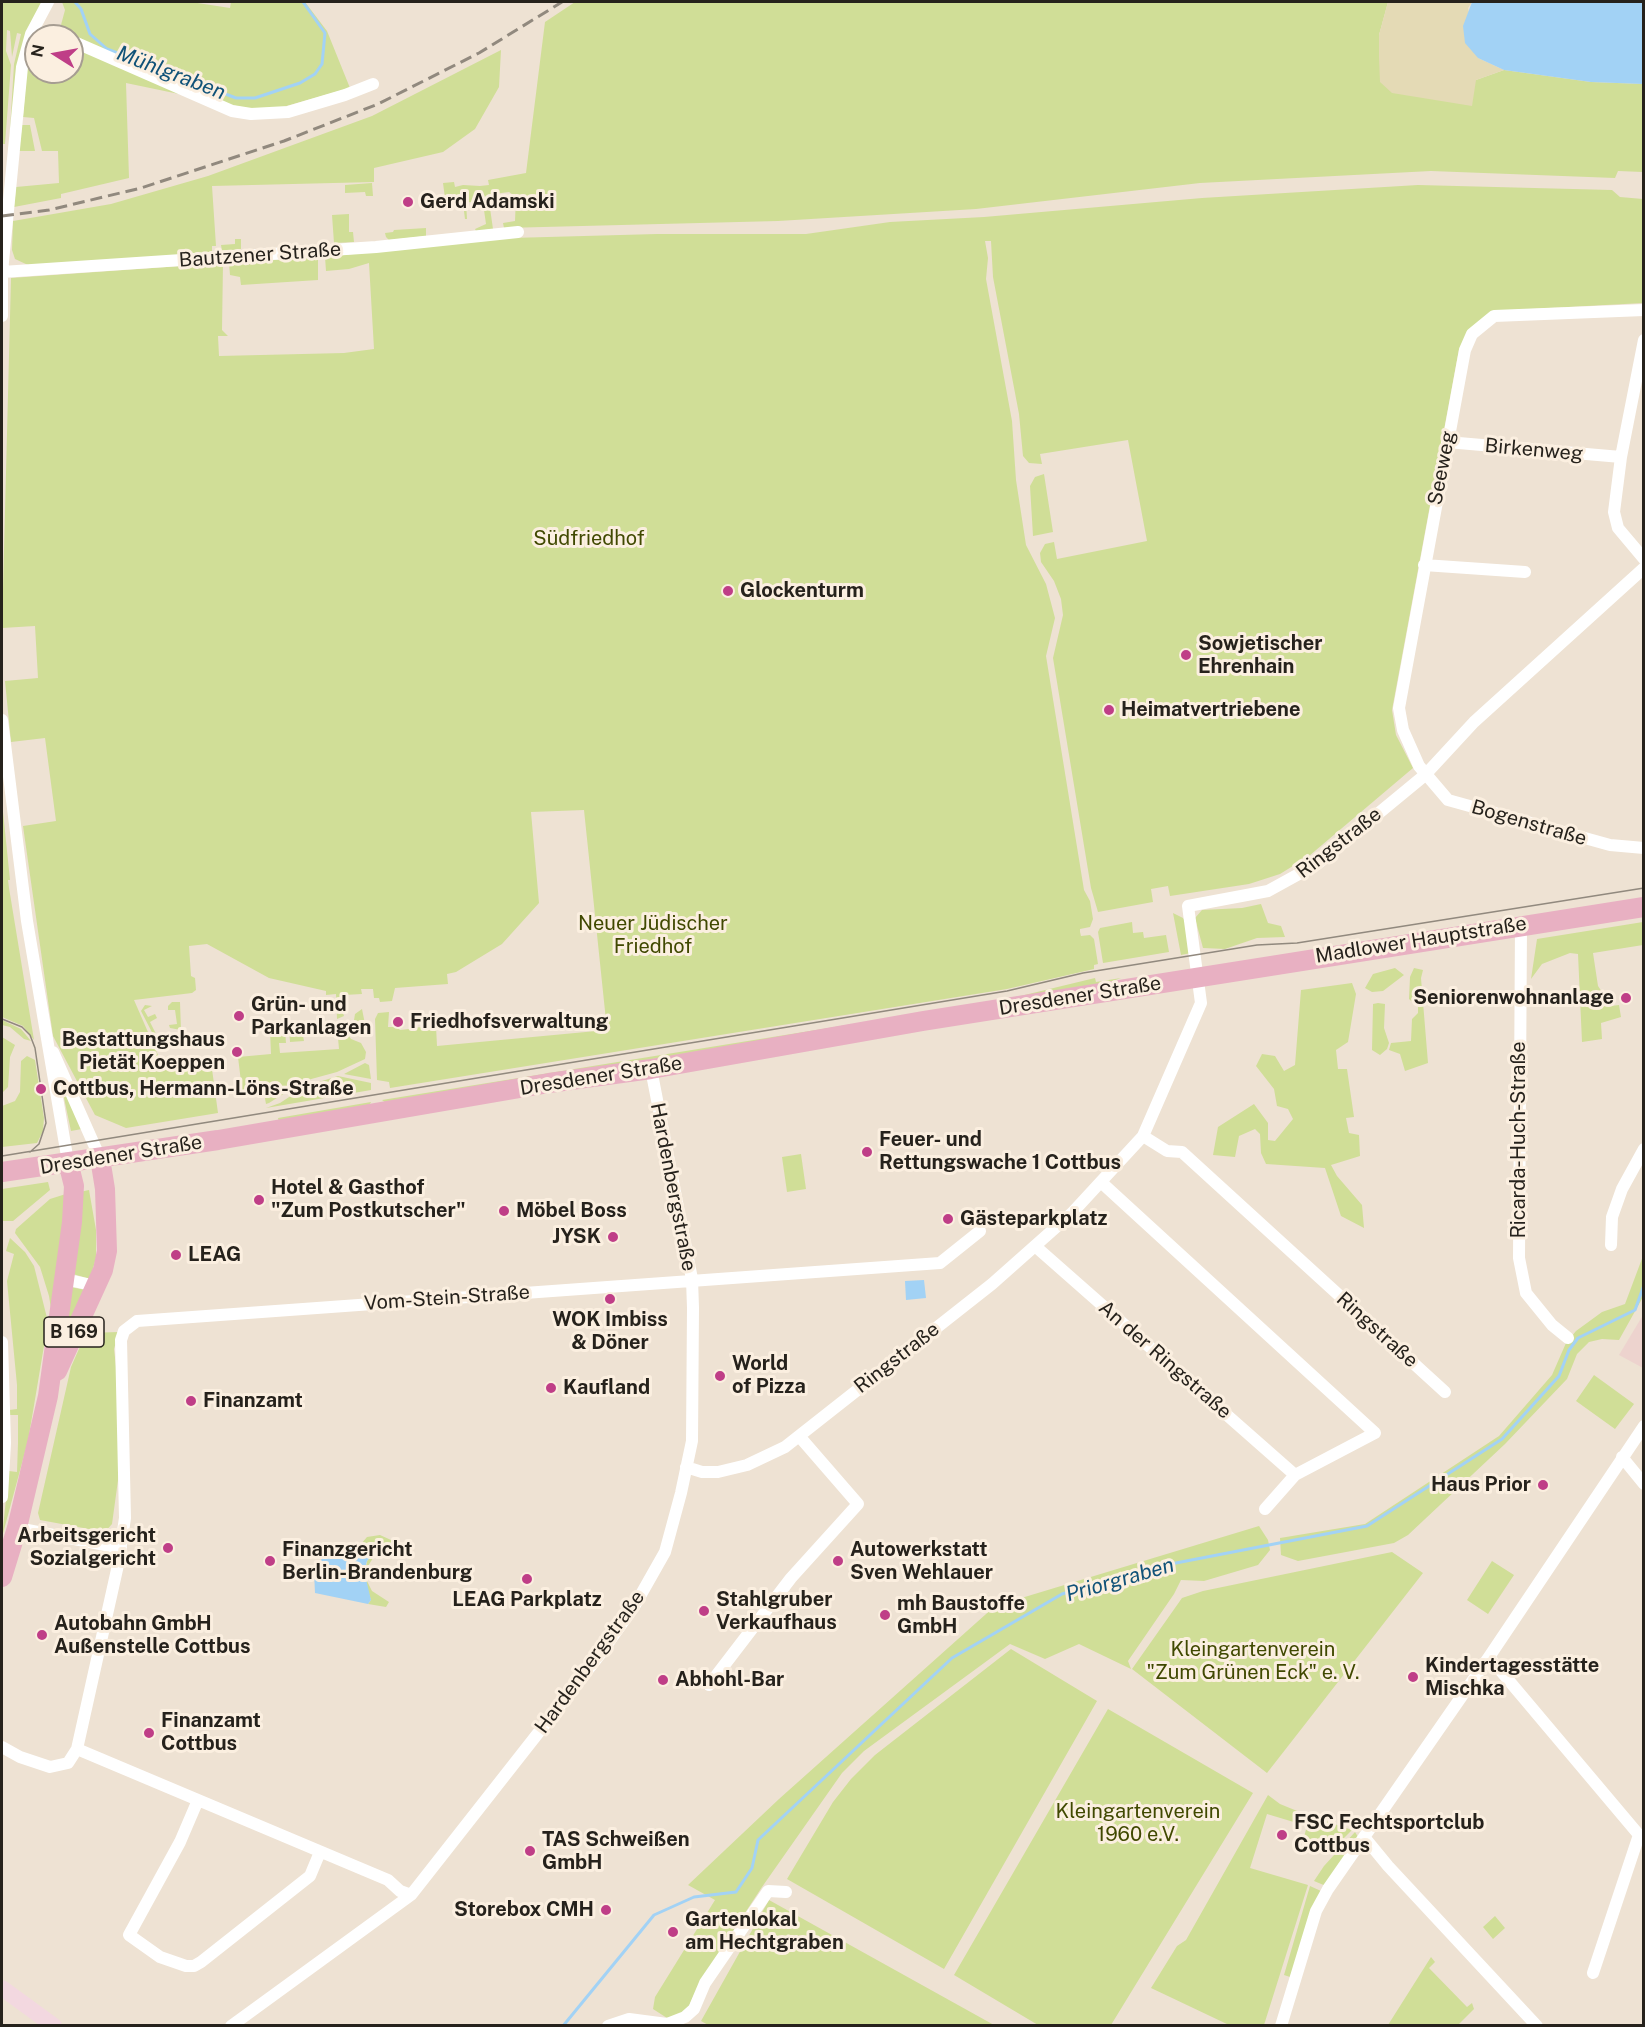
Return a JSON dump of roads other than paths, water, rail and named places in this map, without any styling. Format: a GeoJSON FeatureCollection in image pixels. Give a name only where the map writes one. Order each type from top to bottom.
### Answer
{"type":"FeatureCollection","features":[{"type":"Feature","properties":{"kind":"main road","name":"Madlower Hauptstraße"},"geometry":{"type":"LineString","coordinates":[[1200,977],[1521,924],[1644,907]]}},
{"type":"Feature","properties":{"kind":"main road","name":"Dresdener Straße"},"geometry":{"type":"LineString","coordinates":[[2,1172],[100,1158],[549,1083],[651,1069],[923,1021],[1200,977]]}},
{"type":"Feature","properties":{"kind":"main road","name":"B 169"},"geometry":{"type":"LineString","coordinates":[[48,1396],[105,1260],[108,1230],[100,1158]]}},
{"type":"Feature","properties":{"kind":"main road","name":"B 169"},"geometry":{"type":"LineString","coordinates":[[2,1577],[17,1528],[48,1396],[74,1186],[68,1162]]}},
{"type":"Feature","properties":{"kind":"street"},"geometry":{"type":"LineString","coordinates":[[41,24],[48,2]]}},
{"type":"Feature","properties":{"kind":"street"},"geometry":{"type":"LineString","coordinates":[[84,46],[232,111],[251,114],[288,112],[374,84]]}},
{"type":"Feature","properties":{"kind":"street"},"geometry":{"type":"LineString","coordinates":[[2,316],[2,272],[24,63]]}},
{"type":"Feature","properties":{"kind":"street","name":"Bautzener Straße"},"geometry":{"type":"LineString","coordinates":[[2,272],[376,247],[518,232]]}},
{"type":"Feature","properties":{"kind":"street","name":"Seeweg"},"geometry":{"type":"LineString","coordinates":[[1425,775],[1403,730],[1399,708],[1464,350],[1472,334],[1494,316],[1644,310]]}},
{"type":"Feature","properties":{"kind":"street"},"geometry":{"type":"LineString","coordinates":[[1644,340],[1621,457],[1614,512],[1618,528],[1644,559]]}},
{"type":"Feature","properties":{"kind":"street","name":"Birkenweg"},"geometry":{"type":"LineString","coordinates":[[1447,442],[1621,457]]}},
{"type":"Feature","properties":{"kind":"street"},"geometry":{"type":"LineString","coordinates":[[1424,564],[1525,572]]}},
{"type":"Feature","properties":{"kind":"street","name":"Ringstraße"},"geometry":{"type":"LineString","coordinates":[[685,1472],[718,1472],[747,1465],[784,1447],[992,1284],[1102,1183],[1143,1136],[1201,1003],[1200,977],[1188,906],[1253,895],[1283,884],[1317,864],[1425,775],[1474,722],[1644,568]]}},
{"type":"Feature","properties":{"kind":"street"},"geometry":{"type":"LineString","coordinates":[[2,720],[24,901],[68,1162]]}},
{"type":"Feature","properties":{"kind":"street","name":"Bogenstraße"},"geometry":{"type":"LineString","coordinates":[[1425,775],[1448,800],[1610,845],[1644,848]]}},
{"type":"Feature","properties":{"kind":"street","name":"Ricarda-Huch-Straße"},"geometry":{"type":"LineString","coordinates":[[1521,924],[1519,1258],[1526,1293],[1552,1325],[1569,1338]]}},
{"type":"Feature","properties":{"kind":"street"},"geometry":{"type":"LineString","coordinates":[[46,1035],[100,1158]]}},
{"type":"Feature","properties":{"kind":"street","name":"Hardenbergstraße"},"geometry":{"type":"LineString","coordinates":[[231,2025],[411,1895],[601,1653],[635,1605],[665,1552],[692,1441],[692,1279],[651,1069]]}},
{"type":"Feature","properties":{"kind":"street","name":"Ringstraße"},"geometry":{"type":"LineString","coordinates":[[1143,1136],[1167,1151],[1182,1152],[1445,1392]]}},
{"type":"Feature","properties":{"kind":"street"},"geometry":{"type":"LineString","coordinates":[[1611,1245],[1612,1217],[1622,1189],[1644,1149]]}},
{"type":"Feature","properties":{"kind":"street"},"geometry":{"type":"LineString","coordinates":[[1102,1183],[1376,1433],[1295,1475],[1265,1509]]}},
{"type":"Feature","properties":{"kind":"street","name":"Vom-Stein-Straße"},"geometry":{"type":"LineString","coordinates":[[77,1749],[121,1548],[125,1518],[125,1471],[120,1349],[124,1331],[138,1321],[692,1279],[940,1263],[980,1231]]}},
{"type":"Feature","properties":{"kind":"street","name":"An der Ringstraße"},"geometry":{"type":"LineString","coordinates":[[1035,1246],[1295,1475]]}},
{"type":"Feature","properties":{"kind":"street"},"geometry":{"type":"LineString","coordinates":[[65,1271],[69,1280],[96,1286]]}},
{"type":"Feature","properties":{"kind":"street"},"geometry":{"type":"LineString","coordinates":[[2,1342],[5,1443],[2,1496]]}},
{"type":"Feature","properties":{"kind":"street"},"geometry":{"type":"LineString","coordinates":[[1281,2025],[1316,1911],[1490,1657],[1644,1426]]}},
{"type":"Feature","properties":{"kind":"street"},"geometry":{"type":"LineString","coordinates":[[709,1685],[791,1578],[858,1504],[799,1436]]}},
{"type":"Feature","properties":{"kind":"street"},"geometry":{"type":"LineString","coordinates":[[1622,1457],[1644,1485]]}},
{"type":"Feature","properties":{"kind":"street"},"geometry":{"type":"LineString","coordinates":[[17,1528],[121,1548]]}},
{"type":"Feature","properties":{"kind":"street"},"geometry":{"type":"LineString","coordinates":[[1490,1657],[1639,1835],[1593,1973]]}},
{"type":"Feature","properties":{"kind":"street"},"geometry":{"type":"LineString","coordinates":[[2,1747],[20,1757],[50,1767],[68,1763],[77,1749],[170,1786],[388,1880],[400,1891],[411,1895]]}},
{"type":"Feature","properties":{"kind":"street"},"geometry":{"type":"LineString","coordinates":[[198,1800],[180,1842],[129,1935],[160,1957],[186,1966],[194,1966],[201,1962],[310,1876],[320,1852]]}},
{"type":"Feature","properties":{"kind":"street"},"geometry":{"type":"LineString","coordinates":[[1365,1838],[1388,1866],[1537,2025]]}},
{"type":"Feature","properties":{"kind":"street"},"geometry":{"type":"LineString","coordinates":[[608,2025],[629,2019],[667,2024],[685,2017],[694,2009],[705,1983],[768,1891],[786,1892]]}},
{"type":"Feature","properties":{"kind":"street"},"geometry":{"type":"LineString","coordinates":[[2,1988],[54,2025]]}},
{"type":"Feature","properties":{"kind":"water"},"geometry":{"type":"Polygon","coordinates":[[[1472,2],[1643,2],[1643,84],[1591,82],[1504,70],[1478,58],[1465,43],[1463,26],[1472,2]]]}},
{"type":"Feature","properties":{"kind":"water"},"geometry":{"type":"Polygon","coordinates":[[[924,1280],[926,1298],[906,1300],[905,1281],[924,1280]]]}},
{"type":"Feature","properties":{"kind":"water"},"geometry":{"type":"Polygon","coordinates":[[[368,1543],[377,1550],[367,1561],[364,1571],[371,1600],[368,1604],[315,1593],[314,1572],[324,1555],[368,1543]]]}},
{"type":"Feature","properties":{"kind":"waterway","name":"Mühlgraben"},"geometry":{"type":"LineString","coordinates":[[75,2],[81,9],[90,34],[107,49],[236,98],[255,98],[300,83],[315,74],[322,64],[325,33],[303,2]]}},
{"type":"Feature","properties":{"kind":"waterway","name":"Priorgraben"},"geometry":{"type":"LineString","coordinates":[[563,2026],[654,1915],[694,1897],[736,1892],[752,1868],[758,1840],[952,1658],[1062,1594],[1145,1569],[1367,1526],[1502,1439],[1559,1376],[1569,1350],[1578,1338],[1635,1310],[1644,1285]]}},
{"type":"Feature","properties":{"kind":"tram line"},"geometry":{"type":"LineString","coordinates":[[2,1156],[1007,991],[1083,973],[1257,945],[1297,943],[1644,888]]}},
{"type":"Feature","properties":{"kind":"tram line"},"geometry":{"type":"LineString","coordinates":[[2,1019],[22,1027],[30,1035],[35,1048],[46,1123],[39,1144],[30,1152]]}},
{"type":"Feature","properties":{"kind":"railway"},"geometry":{"type":"LineString","coordinates":[[2,216],[49,210],[141,188],[284,141],[378,104],[479,53],[562,2]]}},
{"type":"Feature","properties":{"kind":"place","name":"Gerd Adamski"},"geometry":{"type":"Point","coordinates":[408,202]}},
{"type":"Feature","properties":{"kind":"place","name":"Glockenturm"},"geometry":{"type":"Point","coordinates":[728,591]}},
{"type":"Feature","properties":{"kind":"place","name":"Sowjetischer Ehrenhain"},"geometry":{"type":"Point","coordinates":[1186,655]}},
{"type":"Feature","properties":{"kind":"place","name":"Heimatvertriebene"},"geometry":{"type":"Point","coordinates":[1109,710]}},
{"type":"Feature","properties":{"kind":"place","name":"Seniorenwohnanlage"},"geometry":{"type":"Point","coordinates":[1626,998]}},
{"type":"Feature","properties":{"kind":"place","name":"Grün- und Parkanlagen"},"geometry":{"type":"Point","coordinates":[239,1016]}},
{"type":"Feature","properties":{"kind":"place","name":"Friedhofsverwaltung"},"geometry":{"type":"Point","coordinates":[398,1022]}},
{"type":"Feature","properties":{"kind":"place","name":"Bestattungshaus Pietät Koeppen"},"geometry":{"type":"Point","coordinates":[237,1052]}},
{"type":"Feature","properties":{"kind":"place","name":"Cottbus, Hermann-Löns-Straße"},"geometry":{"type":"Point","coordinates":[41,1089]}},
{"type":"Feature","properties":{"kind":"place","name":"Feuer- und Rettungswache 1 Cottbus"},"geometry":{"type":"Point","coordinates":[867,1152]}},
{"type":"Feature","properties":{"kind":"place","name":"Hotel & Gasthof \"Zum Postkutscher\""},"geometry":{"type":"Point","coordinates":[259,1200]}},
{"type":"Feature","properties":{"kind":"place","name":"Möbel Boss"},"geometry":{"type":"Point","coordinates":[504,1211]}},
{"type":"Feature","properties":{"kind":"place","name":"Gästeparkplatz"},"geometry":{"type":"Point","coordinates":[948,1219]}},
{"type":"Feature","properties":{"kind":"place","name":"JYSK"},"geometry":{"type":"Point","coordinates":[613,1237]}},
{"type":"Feature","properties":{"kind":"place","name":"LEAG"},"geometry":{"type":"Point","coordinates":[176,1255]}},
{"type":"Feature","properties":{"kind":"place","name":"WOK Imbiss & Döner"},"geometry":{"type":"Point","coordinates":[610,1299]}},
{"type":"Feature","properties":{"kind":"place","name":"World of Pizza"},"geometry":{"type":"Point","coordinates":[720,1376]}},
{"type":"Feature","properties":{"kind":"place","name":"Kaufland"},"geometry":{"type":"Point","coordinates":[551,1388]}},
{"type":"Feature","properties":{"kind":"place","name":"Finanzamt"},"geometry":{"type":"Point","coordinates":[191,1401]}},
{"type":"Feature","properties":{"kind":"place","name":"Haus Prior"},"geometry":{"type":"Point","coordinates":[1543,1485]}},
{"type":"Feature","properties":{"kind":"place","name":"Arbeitsgericht Sozialgericht"},"geometry":{"type":"Point","coordinates":[168,1548]}},
{"type":"Feature","properties":{"kind":"place","name":"Finanzgericht Berlin-Brandenburg"},"geometry":{"type":"Point","coordinates":[270,1561]}},
{"type":"Feature","properties":{"kind":"place","name":"Autowerkstatt Sven Wehlauer"},"geometry":{"type":"Point","coordinates":[838,1561]}},
{"type":"Feature","properties":{"kind":"place","name":"LEAG Parkplatz"},"geometry":{"type":"Point","coordinates":[527,1579]}},
{"type":"Feature","properties":{"kind":"place","name":"Stahlgruber Verkaufhaus"},"geometry":{"type":"Point","coordinates":[704,1611]}},
{"type":"Feature","properties":{"kind":"place","name":"mh Baustoffe GmbH"},"geometry":{"type":"Point","coordinates":[885,1615]}},
{"type":"Feature","properties":{"kind":"place","name":"Autobahn GmbH Außenstelle Cottbus"},"geometry":{"type":"Point","coordinates":[42,1635]}},
{"type":"Feature","properties":{"kind":"place","name":"Kindertagesstätte Mischka"},"geometry":{"type":"Point","coordinates":[1413,1677]}},
{"type":"Feature","properties":{"kind":"place","name":"Abhohl-Bar"},"geometry":{"type":"Point","coordinates":[663,1680]}},
{"type":"Feature","properties":{"kind":"place","name":"Finanzamt Cottbus"},"geometry":{"type":"Point","coordinates":[149,1733]}},
{"type":"Feature","properties":{"kind":"place","name":"FSC Fechtsportclub Cottbus"},"geometry":{"type":"Point","coordinates":[1282,1835]}},
{"type":"Feature","properties":{"kind":"place","name":"TAS Schweißen GmbH"},"geometry":{"type":"Point","coordinates":[530,1851]}},
{"type":"Feature","properties":{"kind":"place","name":"Storebox CMH"},"geometry":{"type":"Point","coordinates":[606,1910]}},
{"type":"Feature","properties":{"kind":"place","name":"Gartenlokal am Hechtgraben"},"geometry":{"type":"Point","coordinates":[673,1932]}},
{"type":"Feature","properties":{"kind":"park label","name":"Südfriedhof"},"geometry":{"type":"Point","coordinates":[589,539]}},
{"type":"Feature","properties":{"kind":"park label","name":"Neuer Jüdischer Friedhof"},"geometry":{"type":"Point","coordinates":[653,936]}},
{"type":"Feature","properties":{"kind":"park label","name":"Kleingartenverein \"Zum Grünen Eck\" e. V."},"geometry":{"type":"Point","coordinates":[1253,1662]}},
{"type":"Feature","properties":{"kind":"park label","name":"Kleingartenverein 1960 e.V."},"geometry":{"type":"Point","coordinates":[1138,1824]}}]}
